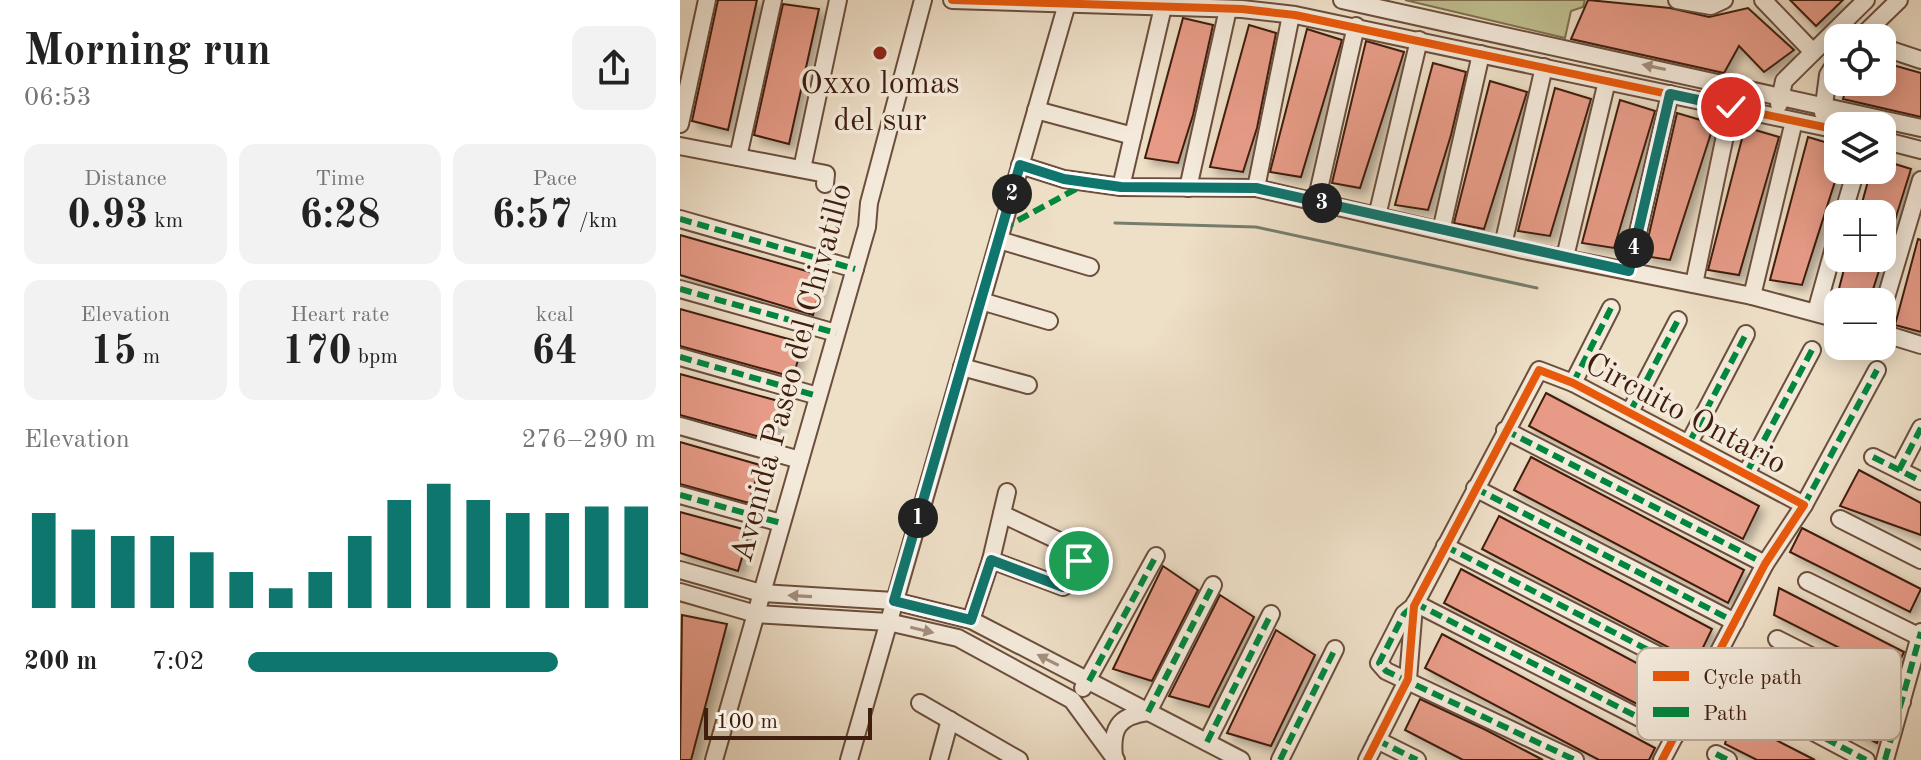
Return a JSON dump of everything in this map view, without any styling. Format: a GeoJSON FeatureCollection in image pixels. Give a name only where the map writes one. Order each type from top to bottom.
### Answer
{"type":"FeatureCollection","features":[{"type":"Feature","properties":{"kind":"street"},"geometry":{"type":"LineString","coordinates":[[680,124],[707,0]]}},
{"type":"Feature","properties":{"kind":"street"},"geometry":{"type":"LineString","coordinates":[[738,157],[773,0]]}},
{"type":"Feature","properties":{"kind":"street"},"geometry":{"type":"LineString","coordinates":[[802,169],[838,0]]}},
{"type":"Feature","properties":{"kind":"street","name":"Avenida Paseo del Chivatillo"},"geometry":{"type":"LineString","coordinates":[[714,760],[867,227],[869,203],[923,0]]}},
{"type":"Feature","properties":{"kind":"street"},"geometry":{"type":"LineString","coordinates":[[952,0],[1228,9],[1291,15],[1356,26],[1824,127]]}},
{"type":"Feature","properties":{"kind":"street"},"geometry":{"type":"LineString","coordinates":[[1342,0],[1824,104],[1921,128]]}},
{"type":"Feature","properties":{"kind":"street"},"geometry":{"type":"LineString","coordinates":[[1677,0],[1711,6],[1724,0]]}},
{"type":"Feature","properties":{"kind":"street"},"geometry":{"type":"LineString","coordinates":[[1763,0],[1813,52]]}},
{"type":"Feature","properties":{"kind":"street"},"geometry":{"type":"LineString","coordinates":[[1874,24],[1899,0]]}},
{"type":"Feature","properties":{"kind":"street"},"geometry":{"type":"LineString","coordinates":[[1776,117],[1784,81],[1862,1]]}},
{"type":"Feature","properties":{"kind":"street"},"geometry":{"type":"LineString","coordinates":[[849,760],[1068,2]]}},
{"type":"Feature","properties":{"kind":"street"},"geometry":{"type":"LineString","coordinates":[[1121,187],[1163,7]]}},
{"type":"Feature","properties":{"kind":"street"},"geometry":{"type":"LineString","coordinates":[[1188,188],[1228,9]]}},
{"type":"Feature","properties":{"kind":"street"},"geometry":{"type":"LineString","coordinates":[[1256,188],[1291,15]]}},
{"type":"Feature","properties":{"kind":"street"},"geometry":{"type":"LineString","coordinates":[[1449,47],[1454,24]]}},
{"type":"Feature","properties":{"kind":"street"},"geometry":{"type":"LineString","coordinates":[[1316,202],[1356,26]]}},
{"type":"Feature","properties":{"kind":"street"},"geometry":{"type":"LineString","coordinates":[[1377,216],[1419,40]]}},
{"type":"Feature","properties":{"kind":"street"},"geometry":{"type":"LineString","coordinates":[[1896,52],[1921,60]]}},
{"type":"Feature","properties":{"kind":"street"},"geometry":{"type":"LineString","coordinates":[[1441,231],[1481,54]]}},
{"type":"Feature","properties":{"kind":"street"},"geometry":{"type":"LineString","coordinates":[[1503,245],[1544,67]]}},
{"type":"Feature","properties":{"kind":"street"},"geometry":{"type":"LineString","coordinates":[[1565,257],[1607,81]]}},
{"type":"Feature","properties":{"kind":"street"},"geometry":{"type":"LineString","coordinates":[[1629,271],[1670,94]]}},
{"type":"Feature","properties":{"kind":"street"},"geometry":{"type":"LineString","coordinates":[[1820,126],[1825,96]]}},
{"type":"Feature","properties":{"kind":"street"},"geometry":{"type":"LineString","coordinates":[[1694,284],[1731,107]]}},
{"type":"Feature","properties":{"kind":"street"},"geometry":{"type":"LineString","coordinates":[[1036,110],[1133,136]]}},
{"type":"Feature","properties":{"kind":"street"},"geometry":{"type":"LineString","coordinates":[[1752,296],[1794,121]]}},
{"type":"Feature","properties":{"kind":"street"},"geometry":{"type":"LineString","coordinates":[[1896,144],[1921,150]]}},
{"type":"Feature","properties":{"kind":"street"},"geometry":{"type":"LineString","coordinates":[[680,146],[826,174],[825,184]]}},
{"type":"Feature","properties":{"kind":"street"},"geometry":{"type":"LineString","coordinates":[[1020,165],[1064,179],[1121,187],[1256,188],[1503,245],[1752,296],[1824,315]]}},
{"type":"Feature","properties":{"kind":"street"},"geometry":{"type":"LineString","coordinates":[[1889,288],[1921,180]]}},
{"type":"Feature","properties":{"kind":"street"},"geometry":{"type":"LineString","coordinates":[[680,219],[855,269]]}},
{"type":"Feature","properties":{"kind":"street"},"geometry":{"type":"LineString","coordinates":[[999,240],[1090,267]]}},
{"type":"Feature","properties":{"kind":"street"},"geometry":{"type":"LineString","coordinates":[[1816,312],[1827,272]]}},
{"type":"Feature","properties":{"kind":"street"},"geometry":{"type":"LineString","coordinates":[[680,289],[836,333]]}},
{"type":"Feature","properties":{"kind":"street"},"geometry":{"type":"LineString","coordinates":[[981,301],[1049,321]]}},
{"type":"Feature","properties":{"kind":"street"},"geometry":{"type":"LineString","coordinates":[[1573,383],[1611,308]]}},
{"type":"Feature","properties":{"kind":"street"},"geometry":{"type":"LineString","coordinates":[[1630,412],[1678,320]]}},
{"type":"Feature","properties":{"kind":"street"},"geometry":{"type":"LineString","coordinates":[[1689,443],[1746,334]]}},
{"type":"Feature","properties":{"kind":"street"},"geometry":{"type":"LineString","coordinates":[[1896,337],[1921,345]]}},
{"type":"Feature","properties":{"kind":"street"},"geometry":{"type":"LineString","coordinates":[[1747,472],[1812,350]]}},
{"type":"Feature","properties":{"kind":"street"},"geometry":{"type":"LineString","coordinates":[[680,357],[818,396]]}},
{"type":"Feature","properties":{"kind":"street"},"geometry":{"type":"LineString","coordinates":[[962,367],[1028,385]]}},
{"type":"Feature","properties":{"kind":"street","name":"Circuito Ontario"},"geometry":{"type":"LineString","coordinates":[[1367,760],[1408,679],[1414,604],[1539,370],[1573,383],[1630,412],[1804,505],[1765,564],[1721,648]]}},
{"type":"Feature","properties":{"kind":"street"},"geometry":{"type":"LineString","coordinates":[[1804,505],[1877,370]]}},
{"type":"Feature","properties":{"kind":"street"},"geometry":{"type":"LineString","coordinates":[[680,426],[800,460]]}},
{"type":"Feature","properties":{"kind":"street"},"geometry":{"type":"LineString","coordinates":[[1899,470],[1921,428]]}},
{"type":"Feature","properties":{"kind":"street"},"geometry":{"type":"LineString","coordinates":[[1505,430],[1765,564]]}},
{"type":"Feature","properties":{"kind":"street"},"geometry":{"type":"LineString","coordinates":[[1873,457],[1921,481]]}},
{"type":"Feature","properties":{"kind":"street"},"geometry":{"type":"LineString","coordinates":[[1475,488],[1735,622]]}},
{"type":"Feature","properties":{"kind":"street"},"geometry":{"type":"LineString","coordinates":[[971,620],[991,560],[1007,492]]}},
{"type":"Feature","properties":{"kind":"street"},"geometry":{"type":"LineString","coordinates":[[680,495],[781,523]]}},
{"type":"Feature","properties":{"kind":"street"},"geometry":{"type":"LineString","coordinates":[[991,560],[1063,587],[1079,561],[1080,553],[1074,548],[1002,514]]}},
{"type":"Feature","properties":{"kind":"street"},"geometry":{"type":"LineString","coordinates":[[1840,519],[1921,560]]}},
{"type":"Feature","properties":{"kind":"street"},"geometry":{"type":"LineString","coordinates":[[1445,546],[1644,648]]}},
{"type":"Feature","properties":{"kind":"street"},"geometry":{"type":"LineString","coordinates":[[1072,700],[1089,681],[1156,556]]}},
{"type":"Feature","properties":{"kind":"street"},"geometry":{"type":"LineString","coordinates":[[680,570],[761,593],[894,601],[971,620],[1241,760]]}},
{"type":"Feature","properties":{"kind":"street"},"geometry":{"type":"LineString","coordinates":[[1807,581],[1920,635],[1901,705]]}},
{"type":"Feature","properties":{"kind":"street"},"geometry":{"type":"LineString","coordinates":[[1148,712],[1213,585]]}},
{"type":"Feature","properties":{"kind":"street"},"geometry":{"type":"LineString","coordinates":[[680,592],[756,614],[888,622],[958,638],[1072,700],[1115,759]]}},
{"type":"Feature","properties":{"kind":"street"},"geometry":{"type":"LineString","coordinates":[[1575,760],[1386,671],[1379,663],[1404,614],[1414,604],[1637,717]]}},
{"type":"Feature","properties":{"kind":"street"},"geometry":{"type":"LineString","coordinates":[[1207,742],[1271,614]]}},
{"type":"Feature","properties":{"kind":"street"},"geometry":{"type":"LineString","coordinates":[[1777,639],[1795,648]]}},
{"type":"Feature","properties":{"kind":"street"},"geometry":{"type":"LineString","coordinates":[[1280,760],[1335,649]]}},
{"type":"Feature","properties":{"kind":"street"},"geometry":{"type":"LineString","coordinates":[[920,703],[1019,760]]}},
{"type":"Feature","properties":{"kind":"street"},"geometry":{"type":"LineString","coordinates":[[1115,759],[1113,742],[1118,723],[1126,717],[1148,712]]}},
{"type":"Feature","properties":{"kind":"street"},"geometry":{"type":"LineString","coordinates":[[939,760],[950,720]]}},
{"type":"Feature","properties":{"kind":"street"},"geometry":{"type":"LineString","coordinates":[[1377,740],[1417,760]]}},
{"type":"Feature","properties":{"kind":"street","name":"Circuito Ontario"},"geometry":{"type":"LineString","coordinates":[[1662,760],[1673,740]]}},
{"type":"Feature","properties":{"kind":"street"},"geometry":{"type":"LineString","coordinates":[[1828,740],[1866,760]]}},
{"type":"Feature","properties":{"kind":"street"},"geometry":{"type":"LineString","coordinates":[[1885,760],[1891,740]]}},
{"type":"Feature","properties":{"kind":"green space"},"geometry":{"type":"Polygon","coordinates":[[[1405,0],[1585,0],[1583,7],[1571,11],[1565,38],[1405,0]]]}},
{"type":"Feature","properties":{"kind":"building"},"geometry":{"type":"Polygon","coordinates":[[[718,0],[757,0],[728,130],[692,121],[718,0]]]}},
{"type":"Feature","properties":{"kind":"building"},"geometry":{"type":"Polygon","coordinates":[[[1588,0],[1670,8],[1709,17],[1748,8],[1794,50],[1764,72],[1739,46],[1724,73],[1571,39],[1588,0]]]}},
{"type":"Feature","properties":{"kind":"building"},"geometry":{"type":"Polygon","coordinates":[[[1790,0],[1843,0],[1816,26],[1790,0]]]}},
{"type":"Feature","properties":{"kind":"building"},"geometry":{"type":"Polygon","coordinates":[[[783,4],[819,9],[789,144],[754,135],[783,4]]]}},
{"type":"Feature","properties":{"kind":"building"},"geometry":{"type":"Polygon","coordinates":[[[1183,18],[1213,25],[1193,115],[1178,163],[1145,158],[1183,18]]]}},
{"type":"Feature","properties":{"kind":"building"},"geometry":{"type":"Polygon","coordinates":[[[1249,25],[1276,33],[1257,128],[1243,172],[1210,167],[1249,25]]]}},
{"type":"Feature","properties":{"kind":"building"},"geometry":{"type":"Polygon","coordinates":[[[1307,29],[1342,40],[1301,177],[1270,172],[1307,29]]]}},
{"type":"Feature","properties":{"kind":"building"},"geometry":{"type":"Polygon","coordinates":[[[1366,41],[1404,52],[1360,188],[1332,183],[1366,41]]]}},
{"type":"Feature","properties":{"kind":"building"},"geometry":{"type":"Polygon","coordinates":[[[1433,63],[1466,72],[1428,210],[1395,205],[1433,63]]]}},
{"type":"Feature","properties":{"kind":"building"},"geometry":{"type":"Polygon","coordinates":[[[1896,66],[1921,73],[1921,117],[1843,99],[1844,96],[1896,96],[1896,66]]]}},
{"type":"Feature","properties":{"kind":"building"},"geometry":{"type":"Polygon","coordinates":[[[1490,81],[1527,92],[1484,229],[1454,223],[1490,81]]]}},
{"type":"Feature","properties":{"kind":"building"},"geometry":{"type":"Polygon","coordinates":[[[1555,88],[1591,99],[1550,236],[1518,231],[1555,88]]]}},
{"type":"Feature","properties":{"kind":"building"},"geometry":{"type":"Polygon","coordinates":[[[1620,100],[1655,111],[1614,248],[1582,243],[1620,100]]]}},
{"type":"Feature","properties":{"kind":"building"},"geometry":{"type":"Polygon","coordinates":[[[1677,113],[1714,124],[1670,260],[1644,256],[1677,113]]]}},
{"type":"Feature","properties":{"kind":"building"},"geometry":{"type":"Polygon","coordinates":[[[1745,127],[1779,137],[1739,275],[1708,270],[1745,127]]]}},
{"type":"Feature","properties":{"kind":"building"},"geometry":{"type":"Polygon","coordinates":[[[1808,137],[1824,142],[1824,184],[1834,184],[1829,200],[1824,200],[1824,216],[1802,285],[1770,280],[1808,137]]]}},
{"type":"Feature","properties":{"kind":"building"},"geometry":{"type":"Polygon","coordinates":[[[1896,164],[1911,169],[1896,217],[1896,200],[1863,200],[1867,184],[1896,184],[1896,164]]]}},
{"type":"Feature","properties":{"kind":"building"},"geometry":{"type":"Polygon","coordinates":[[[680,235],[824,276],[813,315],[680,275],[680,235]]]}},
{"type":"Feature","properties":{"kind":"building"},"geometry":{"type":"Polygon","coordinates":[[[1918,239],[1921,240],[1921,332],[1896,325],[1918,239]]]}},
{"type":"Feature","properties":{"kind":"building"},"geometry":{"type":"Polygon","coordinates":[[[1843,272],[1879,272],[1873,288],[1839,288],[1843,272]]]}},
{"type":"Feature","properties":{"kind":"building"},"geometry":{"type":"Polygon","coordinates":[[[680,309],[803,343],[793,377],[680,346],[680,309]]]}},
{"type":"Feature","properties":{"kind":"building"},"geometry":{"type":"Polygon","coordinates":[[[680,374],[782,402],[771,440],[680,415],[680,374]]]}},
{"type":"Feature","properties":{"kind":"building"},"geometry":{"type":"Polygon","coordinates":[[[1546,393],[1759,506],[1743,539],[1529,426],[1546,393]]]}},
{"type":"Feature","properties":{"kind":"building"},"geometry":{"type":"Polygon","coordinates":[[[680,442],[760,465],[749,503],[680,484],[680,442]]]}},
{"type":"Feature","properties":{"kind":"building"},"geometry":{"type":"Polygon","coordinates":[[[1531,457],[1744,570],[1728,603],[1514,490],[1531,457]]]}},
{"type":"Feature","properties":{"kind":"building"},"geometry":{"type":"Polygon","coordinates":[[[1859,470],[1921,503],[1921,535],[1840,506],[1859,470]]]}},
{"type":"Feature","properties":{"kind":"building"},"geometry":{"type":"Polygon","coordinates":[[[680,512],[750,531],[738,571],[680,553],[680,512]]]}},
{"type":"Feature","properties":{"kind":"building"},"geometry":{"type":"Polygon","coordinates":[[[1499,516],[1712,629],[1703,648],[1669,648],[1482,549],[1499,516]]]}},
{"type":"Feature","properties":{"kind":"building"},"geometry":{"type":"Polygon","coordinates":[[[1802,528],[1921,589],[1910,612],[1790,552],[1802,528]]]}},
{"type":"Feature","properties":{"kind":"building"},"geometry":{"type":"Polygon","coordinates":[[[1163,566],[1198,590],[1152,681],[1113,669],[1163,566]]]}},
{"type":"Feature","properties":{"kind":"building"},"geometry":{"type":"Polygon","coordinates":[[[1461,569],[1637,663],[1637,704],[1444,603],[1461,569]]]}},
{"type":"Feature","properties":{"kind":"building"},"geometry":{"type":"Polygon","coordinates":[[[1779,588],[1896,648],[1839,648],[1774,615],[1779,588]]]}},
{"type":"Feature","properties":{"kind":"building"},"geometry":{"type":"Polygon","coordinates":[[[1220,595],[1254,617],[1209,707],[1169,696],[1220,595]]]}},
{"type":"Feature","properties":{"kind":"building"},"geometry":{"type":"Polygon","coordinates":[[[682,615],[727,624],[691,760],[680,760],[682,615]]]}},
{"type":"Feature","properties":{"kind":"building"},"geometry":{"type":"Polygon","coordinates":[[[1276,630],[1315,655],[1271,746],[1227,733],[1276,630]]]}},
{"type":"Feature","properties":{"kind":"building"},"geometry":{"type":"Polygon","coordinates":[[[1442,634],[1655,748],[1649,760],[1599,760],[1425,668],[1442,634]]]}},
{"type":"Feature","properties":{"kind":"building"},"geometry":{"type":"Polygon","coordinates":[[[1420,699],[1543,760],[1463,760],[1405,730],[1420,699]]]}},
{"type":"Feature","properties":{"kind":"building"},"geometry":{"type":"Polygon","coordinates":[[[1726,740],[1776,740],[1815,760],[1757,760],[1725,744],[1726,740]]]}},
{"type":"Feature","properties":{"kind":"waterway"},"geometry":{"type":"LineString","coordinates":[[1115,223],[1256,227],[1537,288]]}},
{"type":"Feature","properties":{"kind":"marked path"},"geometry":{"type":"LineString","coordinates":[[1002,229],[1087,183]]}},
{"type":"Feature","properties":{"kind":"marked path"},"geometry":{"type":"LineString","coordinates":[[680,219],[855,269]]}},
{"type":"Feature","properties":{"kind":"marked path"},"geometry":{"type":"LineString","coordinates":[[680,289],[836,333]]}},
{"type":"Feature","properties":{"kind":"marked path"},"geometry":{"type":"LineString","coordinates":[[1573,383],[1611,308]]}},
{"type":"Feature","properties":{"kind":"marked path"},"geometry":{"type":"LineString","coordinates":[[1630,412],[1678,320]]}},
{"type":"Feature","properties":{"kind":"marked path"},"geometry":{"type":"LineString","coordinates":[[1689,443],[1746,334]]}},
{"type":"Feature","properties":{"kind":"marked path"},"geometry":{"type":"LineString","coordinates":[[1747,472],[1812,350]]}},
{"type":"Feature","properties":{"kind":"marked path"},"geometry":{"type":"LineString","coordinates":[[680,357],[818,396]]}},
{"type":"Feature","properties":{"kind":"marked path"},"geometry":{"type":"LineString","coordinates":[[1804,505],[1877,370]]}},
{"type":"Feature","properties":{"kind":"marked path"},"geometry":{"type":"LineString","coordinates":[[1899,470],[1921,428]]}},
{"type":"Feature","properties":{"kind":"marked path"},"geometry":{"type":"LineString","coordinates":[[1505,430],[1765,564]]}},
{"type":"Feature","properties":{"kind":"marked path"},"geometry":{"type":"LineString","coordinates":[[1873,457],[1921,481]]}},
{"type":"Feature","properties":{"kind":"marked path"},"geometry":{"type":"LineString","coordinates":[[1475,488],[1735,622]]}},
{"type":"Feature","properties":{"kind":"marked path"},"geometry":{"type":"LineString","coordinates":[[680,495],[781,523]]}},
{"type":"Feature","properties":{"kind":"marked path"},"geometry":{"type":"LineString","coordinates":[[1445,546],[1644,648]]}},
{"type":"Feature","properties":{"kind":"marked path"},"geometry":{"type":"LineString","coordinates":[[1089,681],[1156,556]]}},
{"type":"Feature","properties":{"kind":"marked path"},"geometry":{"type":"LineString","coordinates":[[1148,712],[1213,585]]}},
{"type":"Feature","properties":{"kind":"marked path"},"geometry":{"type":"LineString","coordinates":[[1415,603],[1637,717]]}},
{"type":"Feature","properties":{"kind":"marked path"},"geometry":{"type":"LineString","coordinates":[[1411,608],[1404,614],[1379,663],[1386,671],[1575,760]]}},
{"type":"Feature","properties":{"kind":"marked path"},"geometry":{"type":"LineString","coordinates":[[1207,742],[1271,614]]}},
{"type":"Feature","properties":{"kind":"marked path"},"geometry":{"type":"LineString","coordinates":[[1901,703],[1921,632]]}},
{"type":"Feature","properties":{"kind":"marked path"},"geometry":{"type":"LineString","coordinates":[[1280,760],[1335,649]]}},
{"type":"Feature","properties":{"kind":"marked path"},"geometry":{"type":"LineString","coordinates":[[1377,740],[1417,760]]}},
{"type":"Feature","properties":{"kind":"marked path"},"geometry":{"type":"LineString","coordinates":[[1828,740],[1866,760]]}},
{"type":"Feature","properties":{"kind":"marked path"},"geometry":{"type":"LineString","coordinates":[[1885,760],[1891,740]]}},
{"type":"Feature","properties":{"kind":"marked path"},"geometry":{"type":"LineString","coordinates":[[1716,754],[1728,760]]}},
{"type":"Feature","properties":{"kind":"cycle path"},"geometry":{"type":"LineString","coordinates":[[952,0],[1242,9],[1295,15],[1824,127]]}},
{"type":"Feature","properties":{"kind":"cycle path"},"geometry":{"type":"LineString","coordinates":[[1367,760],[1408,679],[1414,606],[1539,370],[1573,383],[1804,505],[1765,564],[1721,648]]}},
{"type":"Feature","properties":{"kind":"cycle path"},"geometry":{"type":"LineString","coordinates":[[1662,760],[1673,740]]}},
{"type":"Feature","properties":{"kind":"place","name":"Oxxo lomas del sur"},"geometry":{"type":"Point","coordinates":[880,53]}},
{"type":"Feature","properties":{"kind":"route"},"geometry":{"type":"LineString","coordinates":[[1079,561],[1063,587],[991,560],[971,620],[894,601],[1020,165],[1064,179],[1121,187],[1256,188],[1523,250],[1629,271],[1670,94],[1731,107]]}}]}
